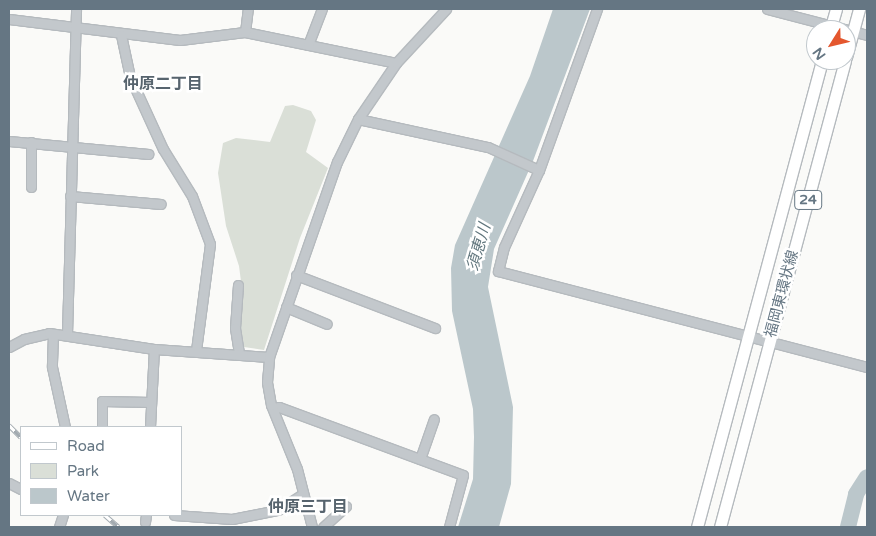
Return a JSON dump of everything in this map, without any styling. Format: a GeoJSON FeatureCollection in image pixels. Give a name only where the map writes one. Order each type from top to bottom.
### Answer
{"type":"FeatureCollection","features":[{"type":"Feature","properties":{"kind":"main road","name":"福岡東環状線"},"geometry":{"type":"LineString","coordinates":[[697,527],[819,70]]}},
{"type":"Feature","properties":{"kind":"main road","name":"福岡東環状線"},"geometry":{"type":"LineString","coordinates":[[720,527],[843,70]]}},
{"type":"Feature","properties":{"kind":"street"},"geometry":{"type":"LineString","coordinates":[[66,334],[76,9]]}},
{"type":"Feature","properties":{"kind":"street"},"geometry":{"type":"LineString","coordinates":[[245,32],[248,9]]}},
{"type":"Feature","properties":{"kind":"street"},"geometry":{"type":"LineString","coordinates":[[308,45],[322,9]]}},
{"type":"Feature","properties":{"kind":"street"},"geometry":{"type":"LineString","coordinates":[[312,527],[303,494],[273,408],[267,382],[269,356],[337,162],[358,119],[396,63],[446,9]]}},
{"type":"Feature","properties":{"kind":"street"},"geometry":{"type":"LineString","coordinates":[[598,9],[504,247],[498,271],[770,340],[867,367]]}},
{"type":"Feature","properties":{"kind":"street"},"geometry":{"type":"LineString","coordinates":[[767,9],[806,21]]}},
{"type":"Feature","properties":{"kind":"street"},"geometry":{"type":"LineString","coordinates":[[9,19],[106,28],[121,35],[180,40],[245,32],[396,63]]}},
{"type":"Feature","properties":{"kind":"street"},"geometry":{"type":"LineString","coordinates":[[121,35],[130,77],[163,150],[192,196],[210,244],[196,351]]}},
{"type":"Feature","properties":{"kind":"street"},"geometry":{"type":"LineString","coordinates":[[358,119],[488,147],[536,168]]}},
{"type":"Feature","properties":{"kind":"street"},"geometry":{"type":"LineString","coordinates":[[9,141],[148,154]]}},
{"type":"Feature","properties":{"kind":"street"},"geometry":{"type":"LineString","coordinates":[[31,142],[31,187]]}},
{"type":"Feature","properties":{"kind":"street"},"geometry":{"type":"LineString","coordinates":[[70,196],[162,204]]}},
{"type":"Feature","properties":{"kind":"street"},"geometry":{"type":"LineString","coordinates":[[296,275],[435,328]]}},
{"type":"Feature","properties":{"kind":"street"},"geometry":{"type":"LineString","coordinates":[[238,285],[235,328],[239,353]]}},
{"type":"Feature","properties":{"kind":"street"},"geometry":{"type":"LineString","coordinates":[[286,307],[327,324]]}},
{"type":"Feature","properties":{"kind":"street"},"geometry":{"type":"LineString","coordinates":[[53,334],[52,367],[64,426]]}},
{"type":"Feature","properties":{"kind":"street"},"geometry":{"type":"LineString","coordinates":[[9,348],[31,337],[66,334],[154,349],[269,356]]}},
{"type":"Feature","properties":{"kind":"street"},"geometry":{"type":"LineString","coordinates":[[150,426],[154,349]]}},
{"type":"Feature","properties":{"kind":"street"},"geometry":{"type":"LineString","coordinates":[[102,426],[102,401],[151,402]]}},
{"type":"Feature","properties":{"kind":"street"},"geometry":{"type":"LineString","coordinates":[[273,408],[279,407],[463,475],[449,527]]}},
{"type":"Feature","properties":{"kind":"street"},"geometry":{"type":"LineString","coordinates":[[420,459],[434,419]]}},
{"type":"Feature","properties":{"kind":"street"},"geometry":{"type":"LineString","coordinates":[[182,515],[232,518],[278,510],[303,494]]}},
{"type":"Feature","properties":{"kind":"street"},"geometry":{"type":"LineString","coordinates":[[323,527],[346,506]]}},
{"type":"Feature","properties":{"kind":"green space"},"geometry":{"type":"Polygon","coordinates":[[[293,105],[311,111],[316,120],[306,152],[328,168],[300,238],[264,350],[244,347],[240,322],[243,297],[239,266],[226,226],[218,173],[223,143],[236,138],[270,142],[285,106],[293,105]]]}},
{"type":"Feature","properties":{"kind":"water","name":"須恵川"},"geometry":{"type":"Polygon","coordinates":[[[553,9],[590,9],[533,161],[494,249],[488,287],[513,407],[511,484],[499,527],[458,527],[473,479],[474,437],[473,409],[452,311],[451,268],[455,245],[530,76],[553,9]]]}},
{"type":"Feature","properties":{"kind":"waterway"},"geometry":{"type":"LineString","coordinates":[[848,527],[856,494],[867,477]]}},
{"type":"Feature","properties":{"kind":"railway"},"geometry":{"type":"LineString","coordinates":[[9,425],[20,436]]}},
{"type":"Feature","properties":{"kind":"railway"},"geometry":{"type":"LineString","coordinates":[[106,516],[119,527]]}},
{"type":"Feature","properties":{"kind":"district","name":"仲原二丁目"},"geometry":{"type":"Point","coordinates":[163,84]}},
{"type":"Feature","properties":{"kind":"district","name":"仲原三丁目"},"geometry":{"type":"Point","coordinates":[308,507]}}]}
